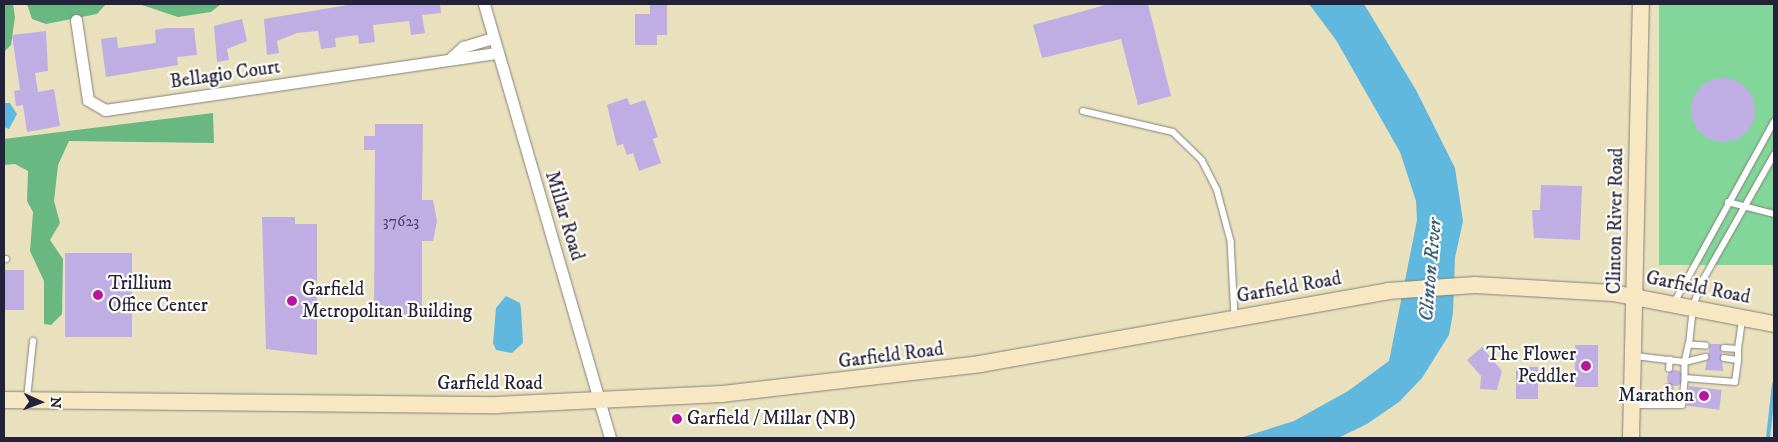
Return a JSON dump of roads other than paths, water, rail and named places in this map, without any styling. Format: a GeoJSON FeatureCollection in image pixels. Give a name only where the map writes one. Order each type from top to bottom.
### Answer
{"type":"FeatureCollection","features":[{"type":"Feature","properties":{"kind":"main road","name":"Clinton River Road"},"geometry":{"type":"LineString","coordinates":[[1631,438],[1641,4]]}},
{"type":"Feature","properties":{"kind":"main road","name":"Garfield Road"},"geometry":{"type":"LineString","coordinates":[[4,400],[602,403],[913,374],[1388,291],[1475,285],[1634,296],[1674,302],[1774,324]]}},
{"type":"Feature","properties":{"kind":"street","name":"Millar Road"},"geometry":{"type":"LineString","coordinates":[[484,4],[496,53],[602,403],[610,438]]}},
{"type":"Feature","properties":{"kind":"street","name":"Bellagio Court"},"geometry":{"type":"LineString","coordinates":[[76,20],[88,100],[105,110],[496,53]]}},
{"type":"Feature","properties":{"kind":"street","name":"Bellagio Court"},"geometry":{"type":"LineString","coordinates":[[450,59],[468,45],[493,38]]}},
{"type":"Feature","properties":{"kind":"lane"},"geometry":{"type":"LineString","coordinates":[[1083,111],[1173,132],[1202,160],[1216,189],[1231,241],[1236,318]]}},
{"type":"Feature","properties":{"kind":"lane"},"geometry":{"type":"LineString","coordinates":[[1674,302],[1774,122]]}},
{"type":"Feature","properties":{"kind":"lane"},"geometry":{"type":"LineString","coordinates":[[1632,405],[1682,405],[1685,362],[1689,345],[1693,306],[1744,206],[1774,155]]}},
{"type":"Feature","properties":{"kind":"lane"},"geometry":{"type":"LineString","coordinates":[[1728,202],[1774,214]]}},
{"type":"Feature","properties":{"kind":"lane"},"geometry":{"type":"LineString","coordinates":[[1685,378],[1735,382],[1743,317]]}},
{"type":"Feature","properties":{"kind":"lane"},"geometry":{"type":"LineString","coordinates":[[27,401],[33,341]]}},
{"type":"Feature","properties":{"kind":"lane"},"geometry":{"type":"LineString","coordinates":[[1689,345],[1706,346]]}},
{"type":"Feature","properties":{"kind":"lane"},"geometry":{"type":"LineString","coordinates":[[1724,348],[1738,349]]}},
{"type":"Feature","properties":{"kind":"lane"},"geometry":{"type":"LineString","coordinates":[[1633,356],[1685,362],[1705,357]]}},
{"type":"Feature","properties":{"kind":"lane"},"geometry":{"type":"LineString","coordinates":[[1724,358],[1738,360]]}},
{"type":"Feature","properties":{"kind":"lane"},"geometry":{"type":"LineString","coordinates":[[1670,360],[1670,369]]}},
{"type":"Feature","properties":{"kind":"lane"},"geometry":{"type":"LineString","coordinates":[[1669,388],[1669,405]]}},
{"type":"Feature","properties":{"kind":"water","name":"Clinton River"},"geometry":{"type":"Polygon","coordinates":[[[1309,4],[1364,4],[1416,90],[1455,168],[1463,221],[1455,258],[1453,313],[1449,335],[1422,378],[1399,402],[1367,424],[1338,438],[1240,438],[1294,421],[1348,391],[1389,361],[1417,220],[1416,201],[1400,152],[1336,40],[1309,4]]]}},
{"type":"Feature","properties":{"kind":"water"},"geometry":{"type":"Polygon","coordinates":[[[4,103],[10,103],[17,114],[9,129],[4,127],[4,103]]]}},
{"type":"Feature","properties":{"kind":"water"},"geometry":{"type":"Polygon","coordinates":[[[506,296],[520,303],[521,309],[523,343],[512,353],[496,350],[493,343],[496,308],[506,296]]]}},
{"type":"Feature","properties":{"kind":"waterway"},"geometry":{"type":"LineString","coordinates":[[1768,438],[1774,384]]}},
{"type":"Feature","properties":{"kind":"place","name":"Trillium Office Center"},"geometry":{"type":"Point","coordinates":[98,295]}},
{"type":"Feature","properties":{"kind":"place","name":"Garfield Metropolitan Building"},"geometry":{"type":"Point","coordinates":[292,301]}},
{"type":"Feature","properties":{"kind":"place","name":"The Flower Peddler"},"geometry":{"type":"Point","coordinates":[1586,366]}},
{"type":"Feature","properties":{"kind":"place","name":"Marathon"},"geometry":{"type":"Point","coordinates":[1704,396]}},
{"type":"Feature","properties":{"kind":"place","name":"Garfield / Millar (NB)"},"geometry":{"type":"Point","coordinates":[677,419]}}]}
